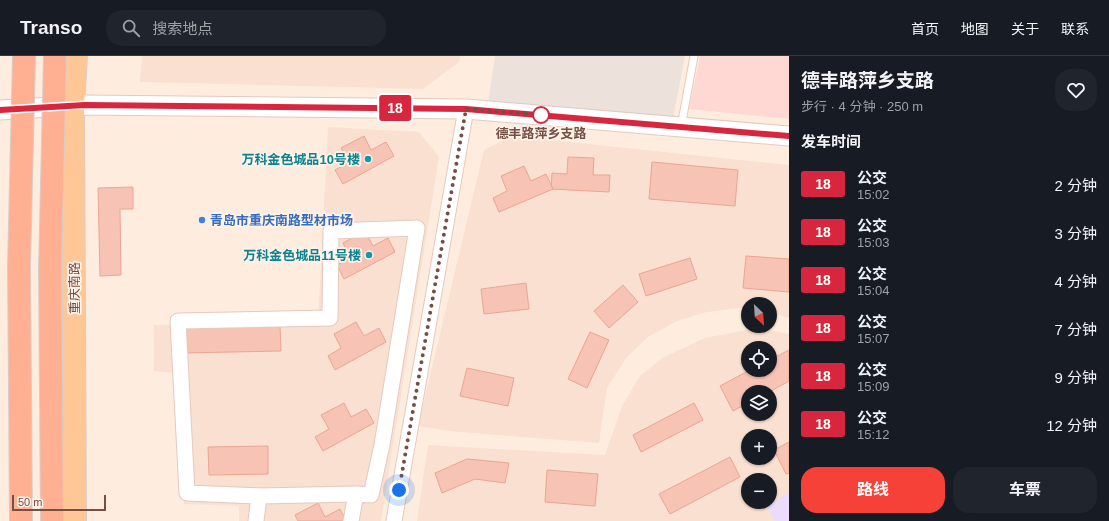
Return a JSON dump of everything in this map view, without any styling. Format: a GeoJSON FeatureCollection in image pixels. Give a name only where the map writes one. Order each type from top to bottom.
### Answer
{"type":"FeatureCollection","features":[{"type":"Feature","properties":{"kind":"highway"},"geometry":{"type":"LineString","coordinates":[[21,521],[19,266],[24,56]]}},
{"type":"Feature","properties":{"kind":"highway"},"geometry":{"type":"LineString","coordinates":[[52,521],[50,270],[55,56]]}},
{"type":"Feature","properties":{"kind":"main road","name":"重庆南路"},"geometry":{"type":"LineString","coordinates":[[75,521],[73,106],[76,56]]}},
{"type":"Feature","properties":{"kind":"street"},"geometry":{"type":"LineString","coordinates":[[0,110],[73,106],[466,109],[789,136]]}},
{"type":"Feature","properties":{"kind":"street"},"geometry":{"type":"LineString","coordinates":[[394,521],[466,109]]}},
{"type":"Feature","properties":{"kind":"street"},"geometry":{"type":"LineString","coordinates":[[417,228],[382,445],[371,496],[356,494],[259,496],[187,493],[178,321],[330,318],[331,231],[417,228]]}},
{"type":"Feature","properties":{"kind":"street"},"geometry":{"type":"LineString","coordinates":[[385,429],[410,429]]}},
{"type":"Feature","properties":{"kind":"street"},"geometry":{"type":"LineString","coordinates":[[382,445],[407,445]]}},
{"type":"Feature","properties":{"kind":"street"},"geometry":{"type":"LineString","coordinates":[[351,521],[356,494]]}},
{"type":"Feature","properties":{"kind":"street"},"geometry":{"type":"LineString","coordinates":[[256,521],[259,496]]}},
{"type":"Feature","properties":{"kind":"lane"},"geometry":{"type":"LineString","coordinates":[[681,127],[694,56]]}},
{"type":"Feature","properties":{"kind":"shaded area"},"geometry":{"type":"Polygon","coordinates":[[[142,56],[460,56],[459,62],[423,89],[140,82],[142,56]]]}},
{"type":"Feature","properties":{"kind":"shaded area"},"geometry":{"type":"Polygon","coordinates":[[[495,56],[685,56],[673,119],[488,103],[495,56]]]}},
{"type":"Feature","properties":{"kind":"shaded area"},"geometry":{"type":"Polygon","coordinates":[[[700,56],[789,56],[789,119],[689,109],[700,56]]]}},
{"type":"Feature","properties":{"kind":"shaded area"},"geometry":{"type":"Polygon","coordinates":[[[328,127],[419,132],[439,157],[381,521],[239,521],[239,506],[184,504],[176,373],[154,371],[154,325],[318,322],[328,127]]]}},
{"type":"Feature","properties":{"kind":"shaded area"},"geometry":{"type":"Polygon","coordinates":[[[512,136],[789,165],[789,318],[777,314],[777,297],[741,297],[741,308],[707,312],[677,321],[648,337],[627,357],[607,388],[599,443],[449,431],[418,426],[484,150],[512,136]]]}},
{"type":"Feature","properties":{"kind":"shaded area"},"geometry":{"type":"Polygon","coordinates":[[[741,331],[741,333],[777,333],[777,332],[789,334],[789,521],[417,521],[428,445],[605,455],[622,406],[640,376],[664,357],[705,338],[741,331]]]}},
{"type":"Feature","properties":{"kind":"shaded area"},"geometry":{"type":"Polygon","coordinates":[[[789,493],[789,521],[775,521],[768,509],[777,509],[777,499],[789,493]]]}},
{"type":"Feature","properties":{"kind":"building","name":"万科金色城品10号楼"},"geometry":{"type":"Polygon","coordinates":[[[364,136],[371,150],[386,142],[394,156],[343,184],[335,170],[349,162],[341,148],[364,136]]]}},
{"type":"Feature","properties":{"kind":"building"},"geometry":{"type":"Polygon","coordinates":[[[568,157],[594,158],[593,175],[610,175],[609,192],[551,189],[552,173],[567,174],[568,157]]]}},
{"type":"Feature","properties":{"kind":"building"},"geometry":{"type":"Polygon","coordinates":[[[652,162],[738,170],[735,206],[649,199],[652,162]]]}},
{"type":"Feature","properties":{"kind":"building"},"geometry":{"type":"Polygon","coordinates":[[[524,166],[531,181],[546,174],[553,189],[499,212],[493,198],[507,191],[501,176],[524,166]]]}},
{"type":"Feature","properties":{"kind":"building"},"geometry":{"type":"Polygon","coordinates":[[[133,187],[133,209],[120,209],[121,275],[100,276],[98,188],[133,187]]]}},
{"type":"Feature","properties":{"kind":"building","name":"万科金色城品11号楼"},"geometry":{"type":"Polygon","coordinates":[[[365,231],[373,246],[388,238],[395,252],[344,279],[337,265],[350,258],[343,243],[365,231]]]}},
{"type":"Feature","properties":{"kind":"building"},"geometry":{"type":"Polygon","coordinates":[[[746,256],[789,259],[789,292],[743,288],[746,256]]]}},
{"type":"Feature","properties":{"kind":"building"},"geometry":{"type":"Polygon","coordinates":[[[690,258],[697,279],[646,296],[639,274],[690,258]]]}},
{"type":"Feature","properties":{"kind":"building"},"geometry":{"type":"Polygon","coordinates":[[[526,283],[529,309],[484,314],[481,289],[526,283]]]}},
{"type":"Feature","properties":{"kind":"building"},"geometry":{"type":"Polygon","coordinates":[[[623,285],[638,302],[609,328],[594,311],[623,285]]]}},
{"type":"Feature","properties":{"kind":"building"},"geometry":{"type":"Polygon","coordinates":[[[356,322],[364,336],[379,328],[386,342],[335,370],[328,356],[341,348],[334,334],[356,322]]]}},
{"type":"Feature","properties":{"kind":"building"},"geometry":{"type":"Polygon","coordinates":[[[280,325],[281,351],[183,353],[183,327],[280,325]]]}},
{"type":"Feature","properties":{"kind":"building"},"geometry":{"type":"Polygon","coordinates":[[[590,332],[609,340],[587,388],[568,379],[590,332]]]}},
{"type":"Feature","properties":{"kind":"building"},"geometry":{"type":"Polygon","coordinates":[[[789,350],[789,381],[777,388],[777,385],[741,385],[741,407],[733,411],[720,386],[741,375],[741,377],[777,377],[777,356],[789,350]]]}},
{"type":"Feature","properties":{"kind":"building"},"geometry":{"type":"Polygon","coordinates":[[[467,368],[514,378],[508,406],[460,396],[467,368]]]}},
{"type":"Feature","properties":{"kind":"building"},"geometry":{"type":"Polygon","coordinates":[[[344,403],[351,417],[366,409],[374,423],[323,451],[315,437],[329,429],[321,415],[344,403]]]}},
{"type":"Feature","properties":{"kind":"building"},"geometry":{"type":"Polygon","coordinates":[[[694,403],[703,420],[641,452],[633,435],[694,403]]]}},
{"type":"Feature","properties":{"kind":"building"},"geometry":{"type":"Polygon","coordinates":[[[789,442],[789,473],[786,474],[777,456],[777,448],[789,442]]]}},
{"type":"Feature","properties":{"kind":"building"},"geometry":{"type":"Polygon","coordinates":[[[268,446],[268,474],[209,475],[208,447],[268,446]]]}},
{"type":"Feature","properties":{"kind":"building"},"geometry":{"type":"Polygon","coordinates":[[[730,457],[740,477],[670,514],[659,494],[730,457]]]}},
{"type":"Feature","properties":{"kind":"building"},"geometry":{"type":"Polygon","coordinates":[[[467,459],[509,463],[505,483],[475,479],[442,493],[435,473],[467,459]]]}},
{"type":"Feature","properties":{"kind":"building"},"geometry":{"type":"Polygon","coordinates":[[[547,470],[598,474],[595,506],[545,502],[547,470]]]}},
{"type":"Feature","properties":{"kind":"building"},"geometry":{"type":"Polygon","coordinates":[[[318,503],[325,517],[340,509],[346,521],[298,521],[295,515],[318,503]]]}},
{"type":"Feature","properties":{"kind":"bus line","name":"18"},"geometry":{"type":"LineString","coordinates":[[0,110],[85,105],[466,109],[789,136]]}},
{"type":"Feature","properties":{"kind":"place","name":"德丰路萍乡支路"},"geometry":{"type":"Point","coordinates":[541,115]}},
{"type":"Feature","properties":{"kind":"place","name":"万科金色城品10号楼"},"geometry":{"type":"Point","coordinates":[368,159]}},
{"type":"Feature","properties":{"kind":"place","name":"青岛市重庆南路型材市场"},"geometry":{"type":"Point","coordinates":[202,220]}},
{"type":"Feature","properties":{"kind":"place","name":"万科金色城品11号楼"},"geometry":{"type":"Point","coordinates":[369,255]}},
{"type":"Feature","properties":{"kind":"route"},"geometry":{"type":"LineString","coordinates":[[399,490],[466,109],[544,115],[541,115]]}}]}
